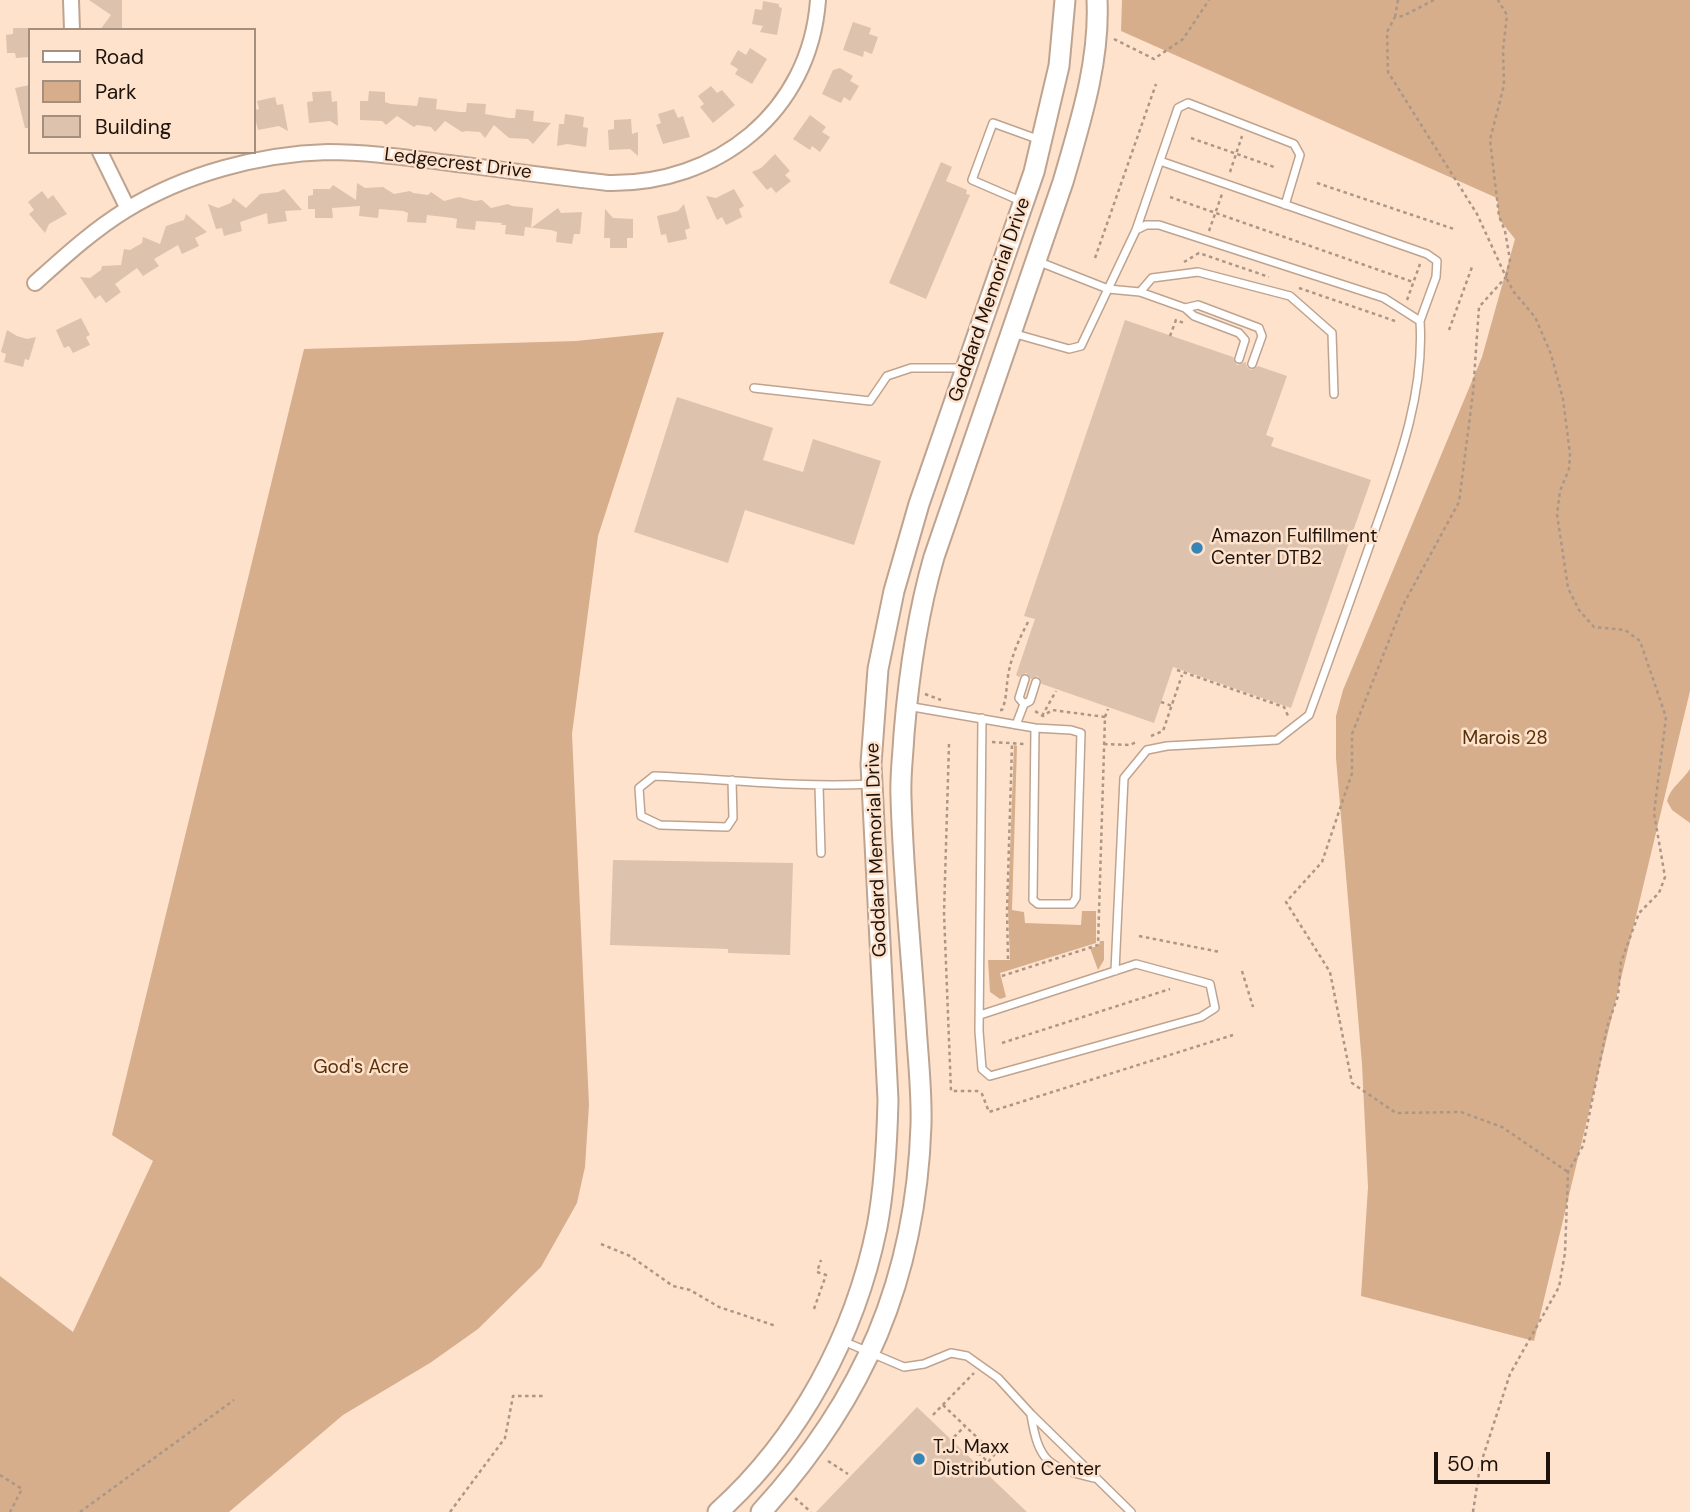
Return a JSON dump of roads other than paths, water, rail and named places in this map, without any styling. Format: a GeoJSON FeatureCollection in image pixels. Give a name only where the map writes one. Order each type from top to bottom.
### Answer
{"type":"FeatureCollection","features":[{"type":"Feature","properties":{"kind":"main road","name":"Goddard Memorial Drive"},"geometry":{"type":"LineString","coordinates":[[718,1512],[742,1489],[785,1437],[804,1409],[841,1340],[870,1255],[883,1193],[888,1100],[871,764],[878,669],[894,591],[919,504],[1024,203],[1042,141],[1059,66],[1065,0]]}},
{"type":"Feature","properties":{"kind":"main road","name":"Goddard Memorial Drive"},"geometry":{"type":"LineString","coordinates":[[761,1512],[807,1459],[851,1392],[884,1320],[907,1244],[920,1135],[920,1086],[901,795],[911,658],[927,581],[1063,182],[1087,96],[1094,52],[1097,0]]}},
{"type":"Feature","properties":{"kind":"street"},"geometry":{"type":"LineString","coordinates":[[71,0],[72,28]]}},
{"type":"Feature","properties":{"kind":"street","name":"Ledgecrest Drive"},"geometry":{"type":"LineString","coordinates":[[35,284],[90,235],[128,209],[204,174],[271,158],[327,152],[369,153],[608,183],[645,182],[681,175],[715,160],[736,146],[772,113],[790,87],[806,53],[818,0]]}},
{"type":"Feature","properties":{"kind":"street"},"geometry":{"type":"LineString","coordinates":[[101,154],[128,209]]}},
{"type":"Feature","properties":{"kind":"lane"},"geometry":{"type":"LineString","coordinates":[[1011,333],[1069,349],[1082,346],[1136,230],[1178,107],[1188,103],[1294,144],[1300,155],[1285,205]]}},
{"type":"Feature","properties":{"kind":"lane"},"geometry":{"type":"LineString","coordinates":[[1024,203],[972,180],[993,123],[1042,141]]}},
{"type":"Feature","properties":{"kind":"lane"},"geometry":{"type":"LineString","coordinates":[[1115,971],[1124,778],[1147,750],[1167,746],[1277,740],[1309,715],[1404,447],[1416,388],[1421,340],[1420,321],[1436,277],[1437,261],[1424,253],[1160,161]]}},
{"type":"Feature","properties":{"kind":"lane"},"geometry":{"type":"LineString","coordinates":[[1136,230],[1146,225],[1159,225],[1384,298],[1420,321]]}},
{"type":"Feature","properties":{"kind":"lane"},"geometry":{"type":"LineString","coordinates":[[1036,260],[1108,289],[1140,292],[1185,308],[1194,316],[1239,333],[1245,340],[1239,359]]}},
{"type":"Feature","properties":{"kind":"lane"},"geometry":{"type":"LineString","coordinates":[[1140,292],[1152,278],[1198,272],[1290,296],[1332,333],[1335,394]]}},
{"type":"Feature","properties":{"kind":"lane"},"geometry":{"type":"LineString","coordinates":[[1185,308],[1198,305],[1259,328],[1262,335],[1252,364]]}},
{"type":"Feature","properties":{"kind":"lane"},"geometry":{"type":"LineString","coordinates":[[754,388],[870,401],[887,376],[911,368],[967,368]]}},
{"type":"Feature","properties":{"kind":"lane"},"geometry":{"type":"LineString","coordinates":[[1024,704],[1019,698],[1025,679]]}},
{"type":"Feature","properties":{"kind":"lane"},"geometry":{"type":"LineString","coordinates":[[1016,725],[1024,704],[1030,701],[1036,682]]}},
{"type":"Feature","properties":{"kind":"lane"},"geometry":{"type":"LineString","coordinates":[[906,705],[1016,725],[1081,733],[1076,898],[1072,904],[1038,904],[1033,900],[1035,728]]}},
{"type":"Feature","properties":{"kind":"lane"},"geometry":{"type":"LineString","coordinates":[[981,1015],[1136,964],[1210,985],[1215,1008],[1201,1017],[990,1076],[982,1069],[979,1031],[982,718]]}},
{"type":"Feature","properties":{"kind":"lane"},"geometry":{"type":"LineString","coordinates":[[732,780],[733,818],[727,827],[660,825],[640,817],[639,788],[654,776],[732,780],[819,786],[872,784]]}},
{"type":"Feature","properties":{"kind":"lane"},"geometry":{"type":"LineString","coordinates":[[819,786],[821,853]]}},
{"type":"Feature","properties":{"kind":"lane"},"geometry":{"type":"LineString","coordinates":[[841,1340],[904,1367],[924,1364],[951,1353],[967,1356],[998,1378],[1131,1512]]}},
{"type":"Feature","properties":{"kind":"lane"},"geometry":{"type":"LineString","coordinates":[[1031,1414],[1036,1444],[1048,1462],[1062,1470],[1097,1479]]}},
{"type":"Feature","properties":{"kind":"place","name":"Amazon Fulfillment Center DTB2"},"geometry":{"type":"Point","coordinates":[1197,548]}},
{"type":"Feature","properties":{"kind":"place","name":"T.J. Maxx Distribution Center"},"geometry":{"type":"Point","coordinates":[919,1459]}},
{"type":"Feature","properties":{"kind":"park label","name":"Marois 28"},"geometry":{"type":"Point","coordinates":[1505,739]}},
{"type":"Feature","properties":{"kind":"park label","name":"God's Acre"},"geometry":{"type":"Point","coordinates":[361,1068]}}]}
